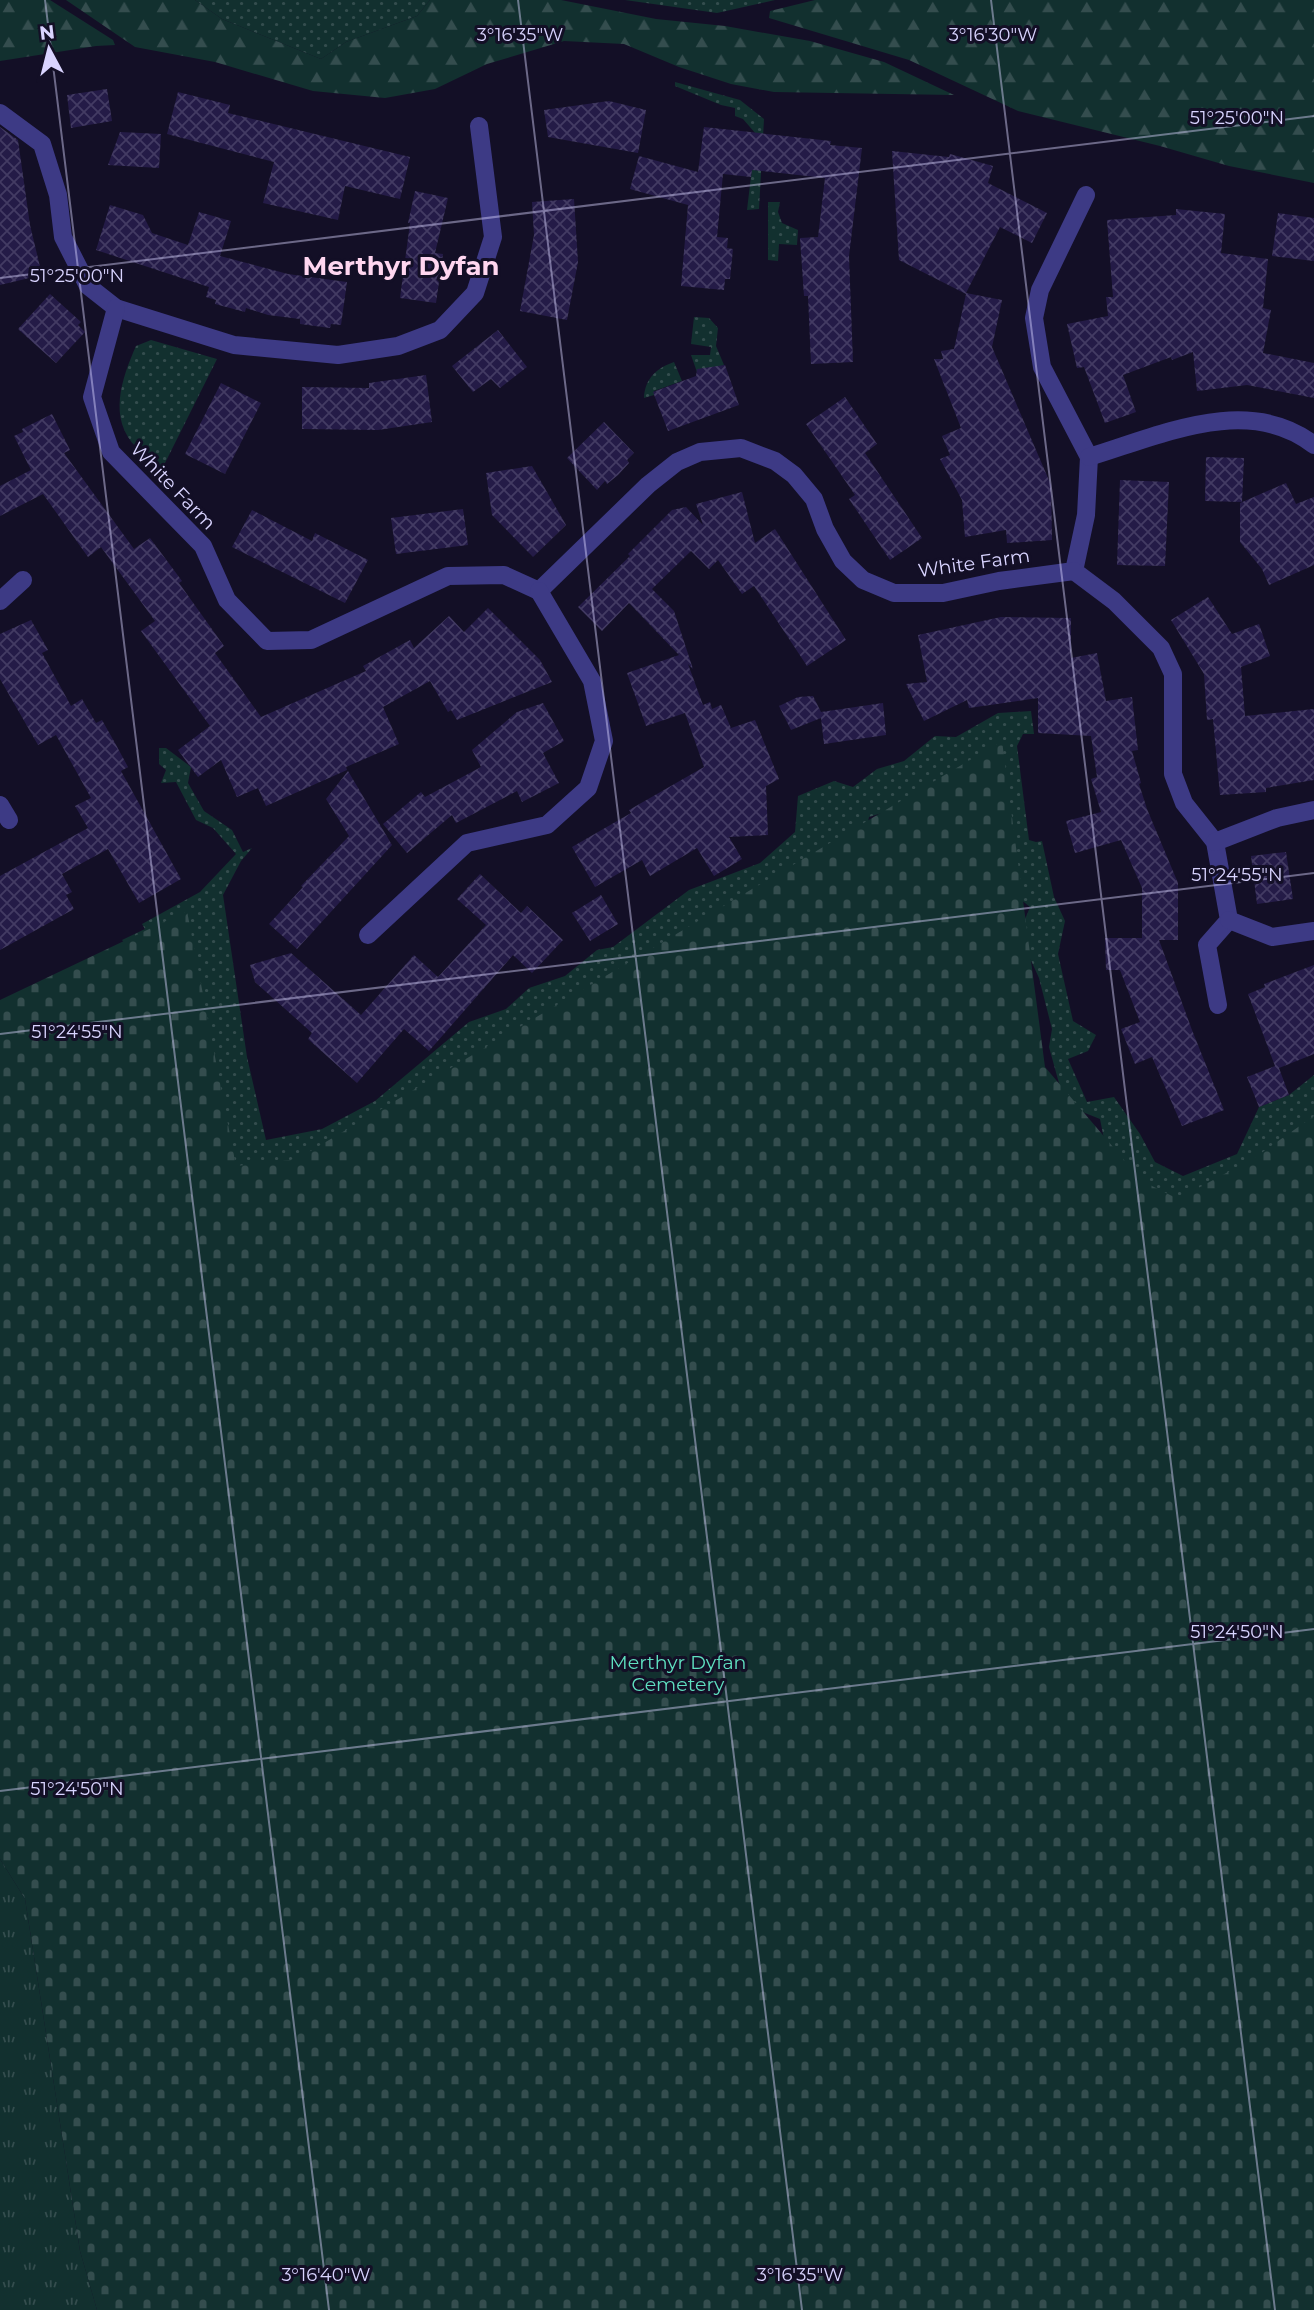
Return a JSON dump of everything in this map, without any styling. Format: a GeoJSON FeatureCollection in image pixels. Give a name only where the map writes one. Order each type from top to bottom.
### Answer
{"type":"FeatureCollection","features":[{"type":"Feature","properties":{"kind":"street"},"geometry":{"type":"LineString","coordinates":[[0,113],[42,144],[58,195],[63,237],[88,286],[116,308],[234,345],[338,355],[398,346],[440,330],[475,293],[493,237],[479,127]]}},
{"type":"Feature","properties":{"kind":"street"},"geometry":{"type":"LineString","coordinates":[[1086,195],[1040,290],[1034,318],[1042,367],[1089,457],[1086,515],[1074,572],[1114,601],[1161,649],[1173,674],[1173,774],[1184,803],[1216,842],[1229,920]]}},
{"type":"Feature","properties":{"kind":"street","name":"White Farm"},"geometry":{"type":"LineString","coordinates":[[116,308],[92,397],[111,452],[203,546],[227,600],[267,641],[312,640],[448,576],[504,575],[539,591],[648,485],[677,462],[699,452],[741,448],[775,461],[794,475],[814,499],[825,529],[843,561],[863,580],[894,593],[943,593],[999,581],[1074,572]]}},
{"type":"Feature","properties":{"kind":"street"},"geometry":{"type":"LineString","coordinates":[[1089,457],[1189,427],[1232,419],[1273,423],[1300,434],[1314,445]]}},
{"type":"Feature","properties":{"kind":"street"},"geometry":{"type":"LineString","coordinates":[[0,601],[23,580]]}},
{"type":"Feature","properties":{"kind":"street"},"geometry":{"type":"LineString","coordinates":[[368,935],[467,843],[547,825],[588,788],[604,741],[592,681],[539,591]]}},
{"type":"Feature","properties":{"kind":"street"},"geometry":{"type":"LineString","coordinates":[[1216,842],[1277,818],[1314,810]]}},
{"type":"Feature","properties":{"kind":"street"},"geometry":{"type":"LineString","coordinates":[[1229,920],[1272,937],[1314,931]]}},
{"type":"Feature","properties":{"kind":"street"},"geometry":{"type":"LineString","coordinates":[[1218,1005],[1207,945],[1229,920]]}},
{"type":"Feature","properties":{"kind":"green space"},"geometry":{"type":"Polygon","coordinates":[[[0,0],[50,0],[113,40],[115,45],[0,61],[0,0]]]}},
{"type":"Feature","properties":{"kind":"green space"},"geometry":{"type":"Polygon","coordinates":[[[66,0],[195,0],[222,19],[321,59],[346,42],[417,16],[430,0],[561,0],[656,19],[725,26],[810,41],[884,62],[954,95],[774,92],[731,84],[679,67],[624,44],[564,41],[487,64],[435,89],[385,98],[313,91],[215,62],[135,47],[66,0]]]}},
{"type":"Feature","properties":{"kind":"green space"},"geometry":{"type":"Polygon","coordinates":[[[195,0],[430,0],[417,16],[346,42],[321,59],[222,19],[195,0]]]}},
{"type":"Feature","properties":{"kind":"green space"},"geometry":{"type":"Polygon","coordinates":[[[625,0],[775,0],[717,13],[625,0]]]}},
{"type":"Feature","properties":{"kind":"green space"},"geometry":{"type":"Polygon","coordinates":[[[815,0],[1314,0],[1314,183],[1229,166],[1018,111],[909,60],[769,18],[770,11],[815,0]]]}},
{"type":"Feature","properties":{"kind":"green space"},"geometry":{"type":"Polygon","coordinates":[[[675,82],[740,100],[764,119],[759,209],[747,210],[756,134],[743,119],[735,116],[735,108],[675,86],[675,82]]]}},
{"type":"Feature","properties":{"kind":"green space"},"geometry":{"type":"Polygon","coordinates":[[[768,202],[780,202],[778,212],[782,223],[798,230],[797,245],[779,244],[778,261],[768,260],[768,202]]]}},
{"type":"Feature","properties":{"kind":"green space"},"geometry":{"type":"Polygon","coordinates":[[[694,317],[709,318],[718,328],[716,346],[724,365],[698,375],[691,355],[710,355],[711,347],[691,344],[694,317]]]}},
{"type":"Feature","properties":{"kind":"green space"},"geometry":{"type":"Polygon","coordinates":[[[151,340],[217,359],[162,469],[128,437],[120,411],[122,385],[136,346],[151,340]]]}},
{"type":"Feature","properties":{"kind":"green space"},"geometry":{"type":"Polygon","coordinates":[[[674,362],[682,381],[654,391],[654,395],[644,398],[649,379],[662,367],[674,362]]]}},
{"type":"Feature","properties":{"kind":"green space"},"geometry":{"type":"Polygon","coordinates":[[[1031,711],[1034,734],[1023,734],[1017,746],[1029,840],[1042,841],[1054,897],[1065,921],[1058,954],[1073,1021],[1096,1035],[1088,1051],[1068,1059],[1087,1102],[1114,1097],[1140,1134],[1155,1162],[1183,1176],[1237,1154],[1259,1107],[1289,1095],[1314,1075],[1314,1137],[1179,1214],[1107,1154],[1100,1119],[1065,1105],[1049,1047],[1052,1029],[1039,978],[1019,934],[1030,907],[904,806],[869,817],[865,837],[374,1145],[230,1178],[132,952],[122,940],[145,929],[142,924],[200,892],[236,854],[213,828],[196,820],[176,782],[161,783],[166,770],[159,764],[159,748],[166,748],[191,767],[188,783],[204,811],[232,830],[243,852],[252,848],[241,861],[223,895],[247,1057],[266,1140],[322,1129],[375,1101],[469,1022],[506,1009],[529,988],[565,976],[597,950],[613,947],[689,890],[760,863],[795,832],[798,796],[834,781],[853,787],[877,769],[904,761],[935,736],[956,737],[998,713],[1031,711]]]}},
{"type":"Feature","properties":{"kind":"green space","name":"Merthyr Dyfan Cemetery"},"geometry":{"type":"Polygon","coordinates":[[[1002,741],[1045,1067],[1142,1181],[1178,1199],[1254,1158],[1314,1116],[1314,2310],[97,2310],[80,2251],[25,1899],[0,1859],[0,1000],[187,911],[236,1166],[297,1159],[1002,741]]]}},
{"type":"Feature","properties":{"kind":"green space"},"geometry":{"type":"Polygon","coordinates":[[[0,1859],[25,1899],[80,2251],[97,2310],[0,2310],[0,1859]]]}},
{"type":"Feature","properties":{"kind":"building"},"geometry":{"type":"Polygon","coordinates":[[[107,89],[112,121],[71,128],[67,95],[107,89]]]}},
{"type":"Feature","properties":{"kind":"building"},"geometry":{"type":"Polygon","coordinates":[[[178,92],[230,105],[228,113],[410,157],[400,199],[345,186],[338,220],[263,203],[274,162],[167,134],[178,92]]]}},
{"type":"Feature","properties":{"kind":"building"},"geometry":{"type":"Polygon","coordinates":[[[609,101],[646,110],[638,153],[548,137],[544,110],[609,101]]]}},
{"type":"Feature","properties":{"kind":"building"},"geometry":{"type":"Polygon","coordinates":[[[0,127],[18,140],[30,225],[42,275],[0,285],[0,127]]]}},
{"type":"Feature","properties":{"kind":"building"},"geometry":{"type":"Polygon","coordinates":[[[704,127],[831,141],[830,145],[862,148],[849,256],[853,362],[811,364],[808,296],[804,296],[800,238],[818,237],[825,178],[752,170],[751,177],[723,174],[717,237],[728,238],[727,248],[733,249],[730,279],[725,279],[724,290],[681,286],[688,205],[630,189],[639,156],[698,172],[704,127]]]}},
{"type":"Feature","properties":{"kind":"building"},"geometry":{"type":"Polygon","coordinates":[[[120,132],[161,134],[159,168],[108,165],[120,132]]]}},
{"type":"Feature","properties":{"kind":"building"},"geometry":{"type":"Polygon","coordinates":[[[892,151],[949,157],[950,154],[993,166],[988,183],[1047,213],[1032,243],[1000,227],[966,293],[1002,300],[992,347],[1051,485],[1052,540],[1007,543],[1006,530],[965,537],[962,500],[940,459],[950,455],[942,436],[961,428],[934,359],[943,359],[941,351],[954,349],[966,294],[899,260],[892,151]]]}},
{"type":"Feature","properties":{"kind":"building"},"geometry":{"type":"Polygon","coordinates":[[[415,191],[448,198],[435,253],[443,254],[436,303],[400,298],[408,223],[415,191]]]}},
{"type":"Feature","properties":{"kind":"building"},"geometry":{"type":"Polygon","coordinates":[[[574,199],[578,262],[567,320],[520,311],[534,235],[532,202],[574,199]]]}},
{"type":"Feature","properties":{"kind":"building"},"geometry":{"type":"Polygon","coordinates":[[[110,205],[143,215],[152,233],[188,245],[199,212],[231,221],[220,256],[288,274],[347,282],[341,325],[331,324],[330,328],[300,324],[300,319],[268,315],[246,308],[245,312],[215,304],[216,300],[206,297],[209,287],[96,250],[110,205]]]}},
{"type":"Feature","properties":{"kind":"building"},"geometry":{"type":"Polygon","coordinates":[[[1176,209],[1225,214],[1221,253],[1268,259],[1263,308],[1271,310],[1263,353],[1314,363],[1314,398],[1247,385],[1197,391],[1193,352],[1172,360],[1171,357],[1123,375],[1136,412],[1105,423],[1084,367],[1077,368],[1067,324],[1108,316],[1106,297],[1113,297],[1107,220],[1176,215],[1176,209]]]}},
{"type":"Feature","properties":{"kind":"building"},"geometry":{"type":"Polygon","coordinates":[[[1278,213],[1314,218],[1314,261],[1272,256],[1278,213]]]}},
{"type":"Feature","properties":{"kind":"building"},"geometry":{"type":"Polygon","coordinates":[[[50,294],[81,322],[78,325],[85,332],[56,363],[18,329],[50,294]]]}},
{"type":"Feature","properties":{"kind":"building"},"geometry":{"type":"Polygon","coordinates":[[[498,330],[527,367],[500,388],[491,379],[473,392],[452,366],[498,330]]]}},
{"type":"Feature","properties":{"kind":"building"},"geometry":{"type":"Polygon","coordinates":[[[725,365],[739,405],[668,431],[653,392],[696,376],[697,369],[725,365]]]}},
{"type":"Feature","properties":{"kind":"building"},"geometry":{"type":"Polygon","coordinates":[[[426,375],[432,422],[378,430],[302,429],[302,387],[369,388],[369,383],[426,375]]]}},
{"type":"Feature","properties":{"kind":"building"},"geometry":{"type":"Polygon","coordinates":[[[221,383],[261,403],[225,474],[185,454],[221,383]]]}},
{"type":"Feature","properties":{"kind":"building"},"geometry":{"type":"Polygon","coordinates":[[[845,397],[877,444],[865,453],[922,538],[890,560],[849,499],[855,495],[806,424],[845,397]]]}},
{"type":"Feature","properties":{"kind":"building"},"geometry":{"type":"Polygon","coordinates":[[[52,414],[70,450],[64,453],[134,549],[150,538],[224,646],[215,653],[261,717],[366,671],[363,666],[410,640],[414,648],[449,616],[464,632],[488,608],[540,660],[552,682],[457,720],[451,710],[448,712],[430,681],[383,707],[399,744],[266,806],[258,788],[237,797],[221,760],[198,777],[178,750],[210,726],[141,631],[155,621],[101,547],[88,557],[43,494],[0,516],[0,486],[31,470],[14,436],[52,414]]]}},
{"type":"Feature","properties":{"kind":"building"},"geometry":{"type":"Polygon","coordinates":[[[604,422],[634,453],[618,475],[607,484],[605,481],[597,490],[567,458],[604,422]]]}},
{"type":"Feature","properties":{"kind":"building"},"geometry":{"type":"Polygon","coordinates":[[[1206,457],[1244,458],[1242,502],[1205,501],[1206,457]]]}},
{"type":"Feature","properties":{"kind":"building"},"geometry":{"type":"Polygon","coordinates":[[[532,466],[566,525],[533,557],[492,515],[486,473],[532,466]]]}},
{"type":"Feature","properties":{"kind":"building"},"geometry":{"type":"Polygon","coordinates":[[[1120,480],[1169,482],[1165,566],[1117,565],[1120,480]]]}},
{"type":"Feature","properties":{"kind":"building"},"geometry":{"type":"Polygon","coordinates":[[[1286,483],[1296,504],[1314,497],[1314,565],[1269,585],[1262,569],[1240,542],[1240,503],[1286,483]]]}},
{"type":"Feature","properties":{"kind":"building"},"geometry":{"type":"Polygon","coordinates":[[[742,492],[755,543],[775,529],[846,640],[807,666],[754,586],[742,594],[718,560],[709,569],[691,551],[652,589],[674,611],[693,669],[688,664],[703,705],[710,702],[712,709],[721,705],[731,728],[755,720],[779,779],[766,786],[768,835],[729,837],[742,859],[714,876],[697,848],[650,876],[642,860],[595,887],[572,847],[704,767],[685,713],[646,726],[627,673],[679,655],[629,603],[602,631],[578,607],[672,510],[686,507],[703,525],[696,504],[742,492]]]}},
{"type":"Feature","properties":{"kind":"building"},"geometry":{"type":"Polygon","coordinates":[[[463,509],[468,545],[396,554],[391,518],[463,509]]]}},
{"type":"Feature","properties":{"kind":"building"},"geometry":{"type":"Polygon","coordinates":[[[252,510],[312,541],[315,533],[368,560],[345,603],[232,547],[252,510]]]}},
{"type":"Feature","properties":{"kind":"building"},"geometry":{"type":"Polygon","coordinates":[[[1208,597],[1232,634],[1259,624],[1270,656],[1241,667],[1245,716],[1314,709],[1314,780],[1266,788],[1266,792],[1220,795],[1213,719],[1207,720],[1204,674],[1171,620],[1208,597]]]}},
{"type":"Feature","properties":{"kind":"building"},"geometry":{"type":"Polygon","coordinates":[[[1001,617],[1071,618],[1071,658],[1097,653],[1106,701],[1132,697],[1138,750],[1132,751],[1141,783],[1139,784],[1178,883],[1178,940],[1159,940],[1224,1110],[1182,1126],[1152,1057],[1135,1064],[1121,1029],[1140,1022],[1120,970],[1106,970],[1105,938],[1142,938],[1142,888],[1121,840],[1075,853],[1066,821],[1101,812],[1091,779],[1097,777],[1091,736],[1038,733],[1038,698],[969,708],[967,700],[924,721],[906,684],[927,682],[918,635],[1001,617]]]}},
{"type":"Feature","properties":{"kind":"building"},"geometry":{"type":"Polygon","coordinates":[[[31,620],[48,650],[42,653],[71,706],[82,699],[96,723],[102,720],[128,767],[121,771],[181,879],[139,903],[108,849],[62,874],[72,892],[66,895],[74,909],[0,950],[0,876],[88,828],[75,806],[91,798],[56,735],[38,745],[0,679],[0,634],[31,620]]]}},
{"type":"Feature","properties":{"kind":"building"},"geometry":{"type":"Polygon","coordinates":[[[813,696],[821,712],[883,703],[886,735],[824,744],[821,718],[791,730],[779,706],[798,697],[813,696]]]}},
{"type":"Feature","properties":{"kind":"building"},"geometry":{"type":"Polygon","coordinates":[[[543,703],[564,741],[543,753],[559,783],[522,802],[517,791],[456,823],[452,815],[407,853],[383,824],[421,792],[425,797],[481,767],[472,750],[517,712],[543,703]]]}},
{"type":"Feature","properties":{"kind":"building"},"geometry":{"type":"Polygon","coordinates":[[[348,771],[392,845],[297,949],[269,924],[349,836],[326,799],[348,771]]]}},
{"type":"Feature","properties":{"kind":"building"},"geometry":{"type":"Polygon","coordinates":[[[1286,852],[1293,899],[1257,904],[1251,856],[1286,852]]]}},
{"type":"Feature","properties":{"kind":"building"},"geometry":{"type":"Polygon","coordinates":[[[480,874],[521,913],[527,906],[563,940],[532,973],[513,955],[429,1051],[404,1029],[357,1083],[308,1039],[312,1033],[255,982],[250,965],[291,953],[361,1015],[414,955],[438,977],[486,925],[457,899],[480,874]]]}},
{"type":"Feature","properties":{"kind":"building"},"geometry":{"type":"Polygon","coordinates":[[[601,895],[618,924],[590,941],[572,913],[601,895]]]}},
{"type":"Feature","properties":{"kind":"building"},"geometry":{"type":"Polygon","coordinates":[[[1314,965],[1314,1054],[1279,1068],[1289,1095],[1259,1107],[1247,1077],[1275,1066],[1248,994],[1265,987],[1264,984],[1314,965]]]}},
{"type":"Feature","properties":{"kind":"district","name":"Merthyr Dyfan"},"geometry":{"type":"Point","coordinates":[401,266]}}]}
